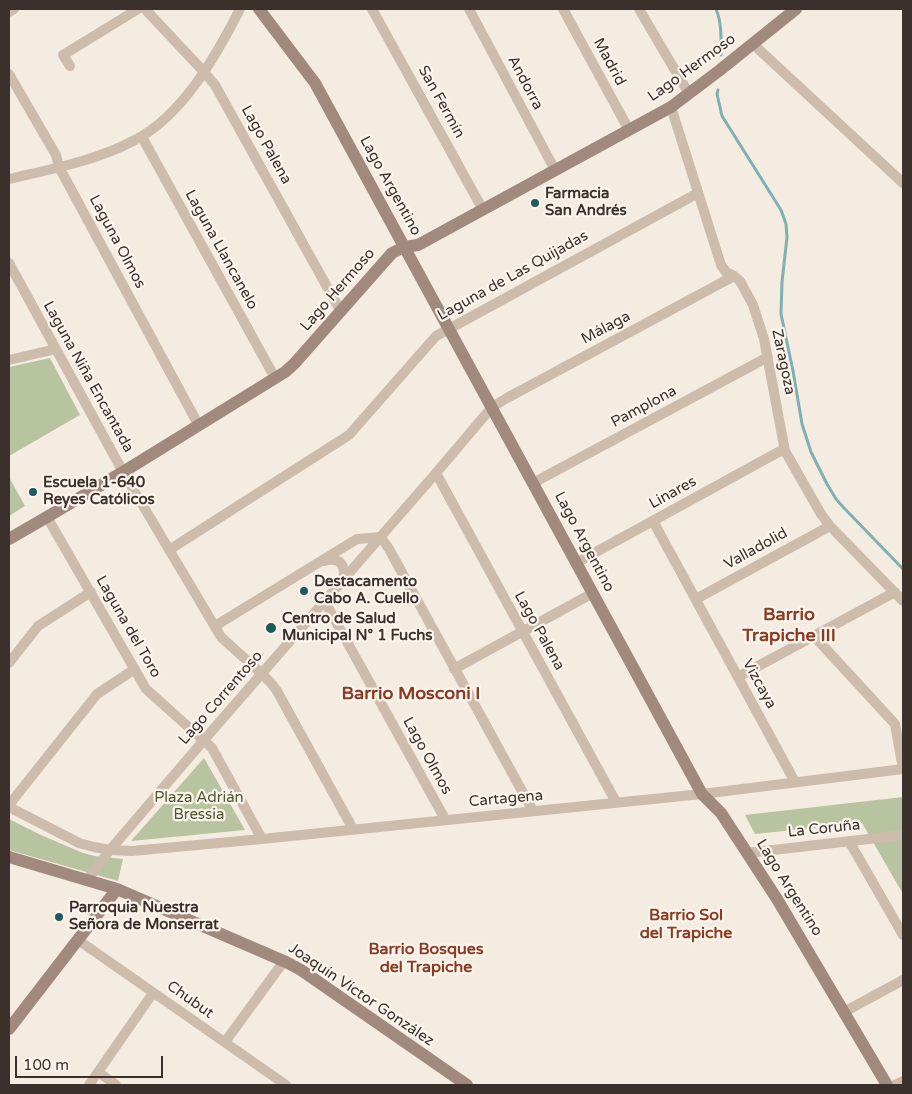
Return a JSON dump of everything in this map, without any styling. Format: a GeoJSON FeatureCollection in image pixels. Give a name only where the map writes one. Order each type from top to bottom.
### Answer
{"type":"FeatureCollection","features":[{"type":"Feature","properties":{"kind":"street"},"geometry":{"type":"LineString","coordinates":[[9,12],[14,9]]}},
{"type":"Feature","properties":{"kind":"street"},"geometry":{"type":"LineString","coordinates":[[70,66],[63,55],[138,9]]}},
{"type":"Feature","properties":{"kind":"street","name":"Lago Palena"},"geometry":{"type":"LineString","coordinates":[[145,9],[216,85],[341,312]]}},
{"type":"Feature","properties":{"kind":"street"},"geometry":{"type":"LineString","coordinates":[[9,179],[102,154],[142,137],[175,109],[204,72],[224,42],[240,9]]}},
{"type":"Feature","properties":{"kind":"street","name":"Lago Argentino"},"geometry":{"type":"LineString","coordinates":[[259,9],[315,83],[702,794],[722,813],[777,899],[887,1085]]}},
{"type":"Feature","properties":{"kind":"street","name":"San Fermín"},"geometry":{"type":"LineString","coordinates":[[372,9],[483,210]]}},
{"type":"Feature","properties":{"kind":"street","name":"Andorra"},"geometry":{"type":"LineString","coordinates":[[469,9],[555,170]]}},
{"type":"Feature","properties":{"kind":"street","name":"Madrid"},"geometry":{"type":"LineString","coordinates":[[563,9],[629,130]]}},
{"type":"Feature","properties":{"kind":"street"},"geometry":{"type":"LineString","coordinates":[[639,9],[689,94]]}},
{"type":"Feature","properties":{"kind":"street","name":"Lago Hermoso"},"geometry":{"type":"LineString","coordinates":[[9,539],[199,426],[294,364],[392,253],[404,247],[418,245],[671,107],[796,9]]}},
{"type":"Feature","properties":{"kind":"street"},"geometry":{"type":"LineString","coordinates":[[753,44],[903,183]]}},
{"type":"Feature","properties":{"kind":"street","name":"Laguna Olmos"},"geometry":{"type":"LineString","coordinates":[[9,74],[56,155],[59,167],[199,426]]}},
{"type":"Feature","properties":{"kind":"street","name":"Zaragoza"},"geometry":{"type":"LineString","coordinates":[[671,107],[721,265],[726,272],[740,281],[745,289],[764,339],[784,449],[813,501],[830,526],[903,601]]}},
{"type":"Feature","properties":{"kind":"street","name":"Laguna Llancanelo"},"geometry":{"type":"LineString","coordinates":[[142,137],[275,378]]}},
{"type":"Feature","properties":{"kind":"street","name":"Laguna de Las Quijadas"},"geometry":{"type":"LineString","coordinates":[[169,550],[349,435],[436,336],[698,193]]}},
{"type":"Feature","properties":{"kind":"street","name":"Laguna Niña Encantada"},"geometry":{"type":"LineString","coordinates":[[10,266],[123,472],[214,626],[221,637],[277,690],[353,829]]}},
{"type":"Feature","properties":{"kind":"street","name":"Málaga"},"geometry":{"type":"LineString","coordinates":[[492,407],[734,276]]}},
{"type":"Feature","properties":{"kind":"street"},"geometry":{"type":"LineString","coordinates":[[9,360],[56,349]]}},
{"type":"Feature","properties":{"kind":"street","name":"Pamplona"},"geometry":{"type":"LineString","coordinates":[[533,483],[768,357]]}},
{"type":"Feature","properties":{"kind":"street","name":"Lago Correntoso"},"geometry":{"type":"LineString","coordinates":[[87,880],[110,850],[204,740],[492,407]]}},
{"type":"Feature","properties":{"kind":"street","name":"Linares"},"geometry":{"type":"LineString","coordinates":[[576,563],[784,449]]}},
{"type":"Feature","properties":{"kind":"street","name":"Lago Palena"},"geometry":{"type":"LineString","coordinates":[[436,473],[616,802]]}},
{"type":"Feature","properties":{"kind":"street","name":"Laguna del Toro"},"geometry":{"type":"LineString","coordinates":[[47,518],[146,689],[212,748],[262,839]]}},
{"type":"Feature","properties":{"kind":"street","name":"Vizcaya"},"geometry":{"type":"LineString","coordinates":[[653,520],[796,782]]}},
{"type":"Feature","properties":{"kind":"street","name":"Valladolid"},"geometry":{"type":"LineString","coordinates":[[696,599],[830,526]]}},
{"type":"Feature","properties":{"kind":"street"},"geometry":{"type":"LineString","coordinates":[[214,626],[357,539],[381,537],[533,811]]}},
{"type":"Feature","properties":{"kind":"street"},"geometry":{"type":"LineString","coordinates":[[318,563],[333,559],[341,562],[344,572],[343,580]]}},
{"type":"Feature","properties":{"kind":"street"},"geometry":{"type":"LineString","coordinates":[[9,663],[38,626],[90,592]]}},
{"type":"Feature","properties":{"kind":"street"},"geometry":{"type":"LineString","coordinates":[[454,669],[593,592]]}},
{"type":"Feature","properties":{"kind":"street"},"geometry":{"type":"LineString","coordinates":[[738,677],[895,592]]}},
{"type":"Feature","properties":{"kind":"street","name":"Lago Olmos"},"geometry":{"type":"LineString","coordinates":[[325,602],[445,819]]}},
{"type":"Feature","properties":{"kind":"street"},"geometry":{"type":"LineString","coordinates":[[814,636],[896,724],[903,769]]}},
{"type":"Feature","properties":{"kind":"street"},"geometry":{"type":"LineString","coordinates":[[9,806],[97,694],[135,669]]}},
{"type":"Feature","properties":{"kind":"street","name":"Cartagena"},"geometry":{"type":"LineString","coordinates":[[9,806],[79,843],[110,850],[132,851],[702,794],[903,769]]}},
{"type":"Feature","properties":{"kind":"street","name":"La Coruña"},"geometry":{"type":"LineString","coordinates":[[747,853],[903,835]]}},
{"type":"Feature","properties":{"kind":"street"},"geometry":{"type":"LineString","coordinates":[[848,841],[903,935]]}},
{"type":"Feature","properties":{"kind":"street","name":"Joaquín Víctor González"},"geometry":{"type":"LineString","coordinates":[[10,860],[117,889],[284,961],[301,970],[467,1085]]}},
{"type":"Feature","properties":{"kind":"street"},"geometry":{"type":"LineString","coordinates":[[9,1029],[117,889]]}},
{"type":"Feature","properties":{"kind":"street","name":"Chubut"},"geometry":{"type":"LineString","coordinates":[[78,940],[286,1085]]}},
{"type":"Feature","properties":{"kind":"street"},"geometry":{"type":"LineString","coordinates":[[225,1042],[284,961]]}},
{"type":"Feature","properties":{"kind":"street"},"geometry":{"type":"LineString","coordinates":[[844,1012],[903,980]]}},
{"type":"Feature","properties":{"kind":"street"},"geometry":{"type":"LineString","coordinates":[[89,1085],[153,993]]}},
{"type":"Feature","properties":{"kind":"street"},"geometry":{"type":"LineString","coordinates":[[98,1072],[116,1085]]}},
{"type":"Feature","properties":{"kind":"street"},"geometry":{"type":"LineString","coordinates":[[895,1085],[903,1081]]}},
{"type":"Feature","properties":{"kind":"green space"},"geometry":{"type":"Polygon","coordinates":[[[50,358],[80,415],[9,456],[9,367],[50,358]]]}},
{"type":"Feature","properties":{"kind":"green space"},"geometry":{"type":"Polygon","coordinates":[[[9,477],[25,506],[9,516],[9,477]]]}},
{"type":"Feature","properties":{"kind":"green space","name":"Plaza Adrián Bressia"},"geometry":{"type":"Polygon","coordinates":[[[204,758],[245,830],[131,841],[204,758]]]}},
{"type":"Feature","properties":{"kind":"green space"},"geometry":{"type":"Polygon","coordinates":[[[903,797],[903,894],[862,823],[755,834],[745,815],[903,797]]]}},
{"type":"Feature","properties":{"kind":"green space"},"geometry":{"type":"Polygon","coordinates":[[[9,819],[83,853],[123,859],[118,881],[9,850],[9,819]]]}},
{"type":"Feature","properties":{"kind":"waterway"},"geometry":{"type":"LineString","coordinates":[[716,9],[720,26],[721,55]]}},
{"type":"Feature","properties":{"kind":"waterway"},"geometry":{"type":"LineString","coordinates":[[718,90],[717,94],[722,116],[781,210],[786,224],[787,237],[781,314],[802,424],[811,452],[836,499],[903,569]]}},
{"type":"Feature","properties":{"kind":"place","name":"Farmacia San Andrés"},"geometry":{"type":"Point","coordinates":[535,203]}},
{"type":"Feature","properties":{"kind":"place","name":"Escuela 1-640 Reyes Católicos"},"geometry":{"type":"Point","coordinates":[33,492]}},
{"type":"Feature","properties":{"kind":"place","name":"Destacamento Cabo A. Cuello"},"geometry":{"type":"Point","coordinates":[304,591]}},
{"type":"Feature","properties":{"kind":"place","name":"Centro de Salud Municipal N° 1 Fuchs"},"geometry":{"type":"Point","coordinates":[271,628]}},
{"type":"Feature","properties":{"kind":"place","name":"Parroquia Nuestra Señora de Monserrat"},"geometry":{"type":"Point","coordinates":[59,917]}},
{"type":"Feature","properties":{"kind":"district","name":"Barrio Trapiche III"},"geometry":{"type":"Point","coordinates":[789,625]}},
{"type":"Feature","properties":{"kind":"district","name":"Barrio Mosconi I"},"geometry":{"type":"Point","coordinates":[411,694]}},
{"type":"Feature","properties":{"kind":"district","name":"Barrio Sol del Trapiche"},"geometry":{"type":"Point","coordinates":[686,925]}},
{"type":"Feature","properties":{"kind":"district","name":"Barrio Bosques del Trapiche"},"geometry":{"type":"Point","coordinates":[426,959]}}]}
